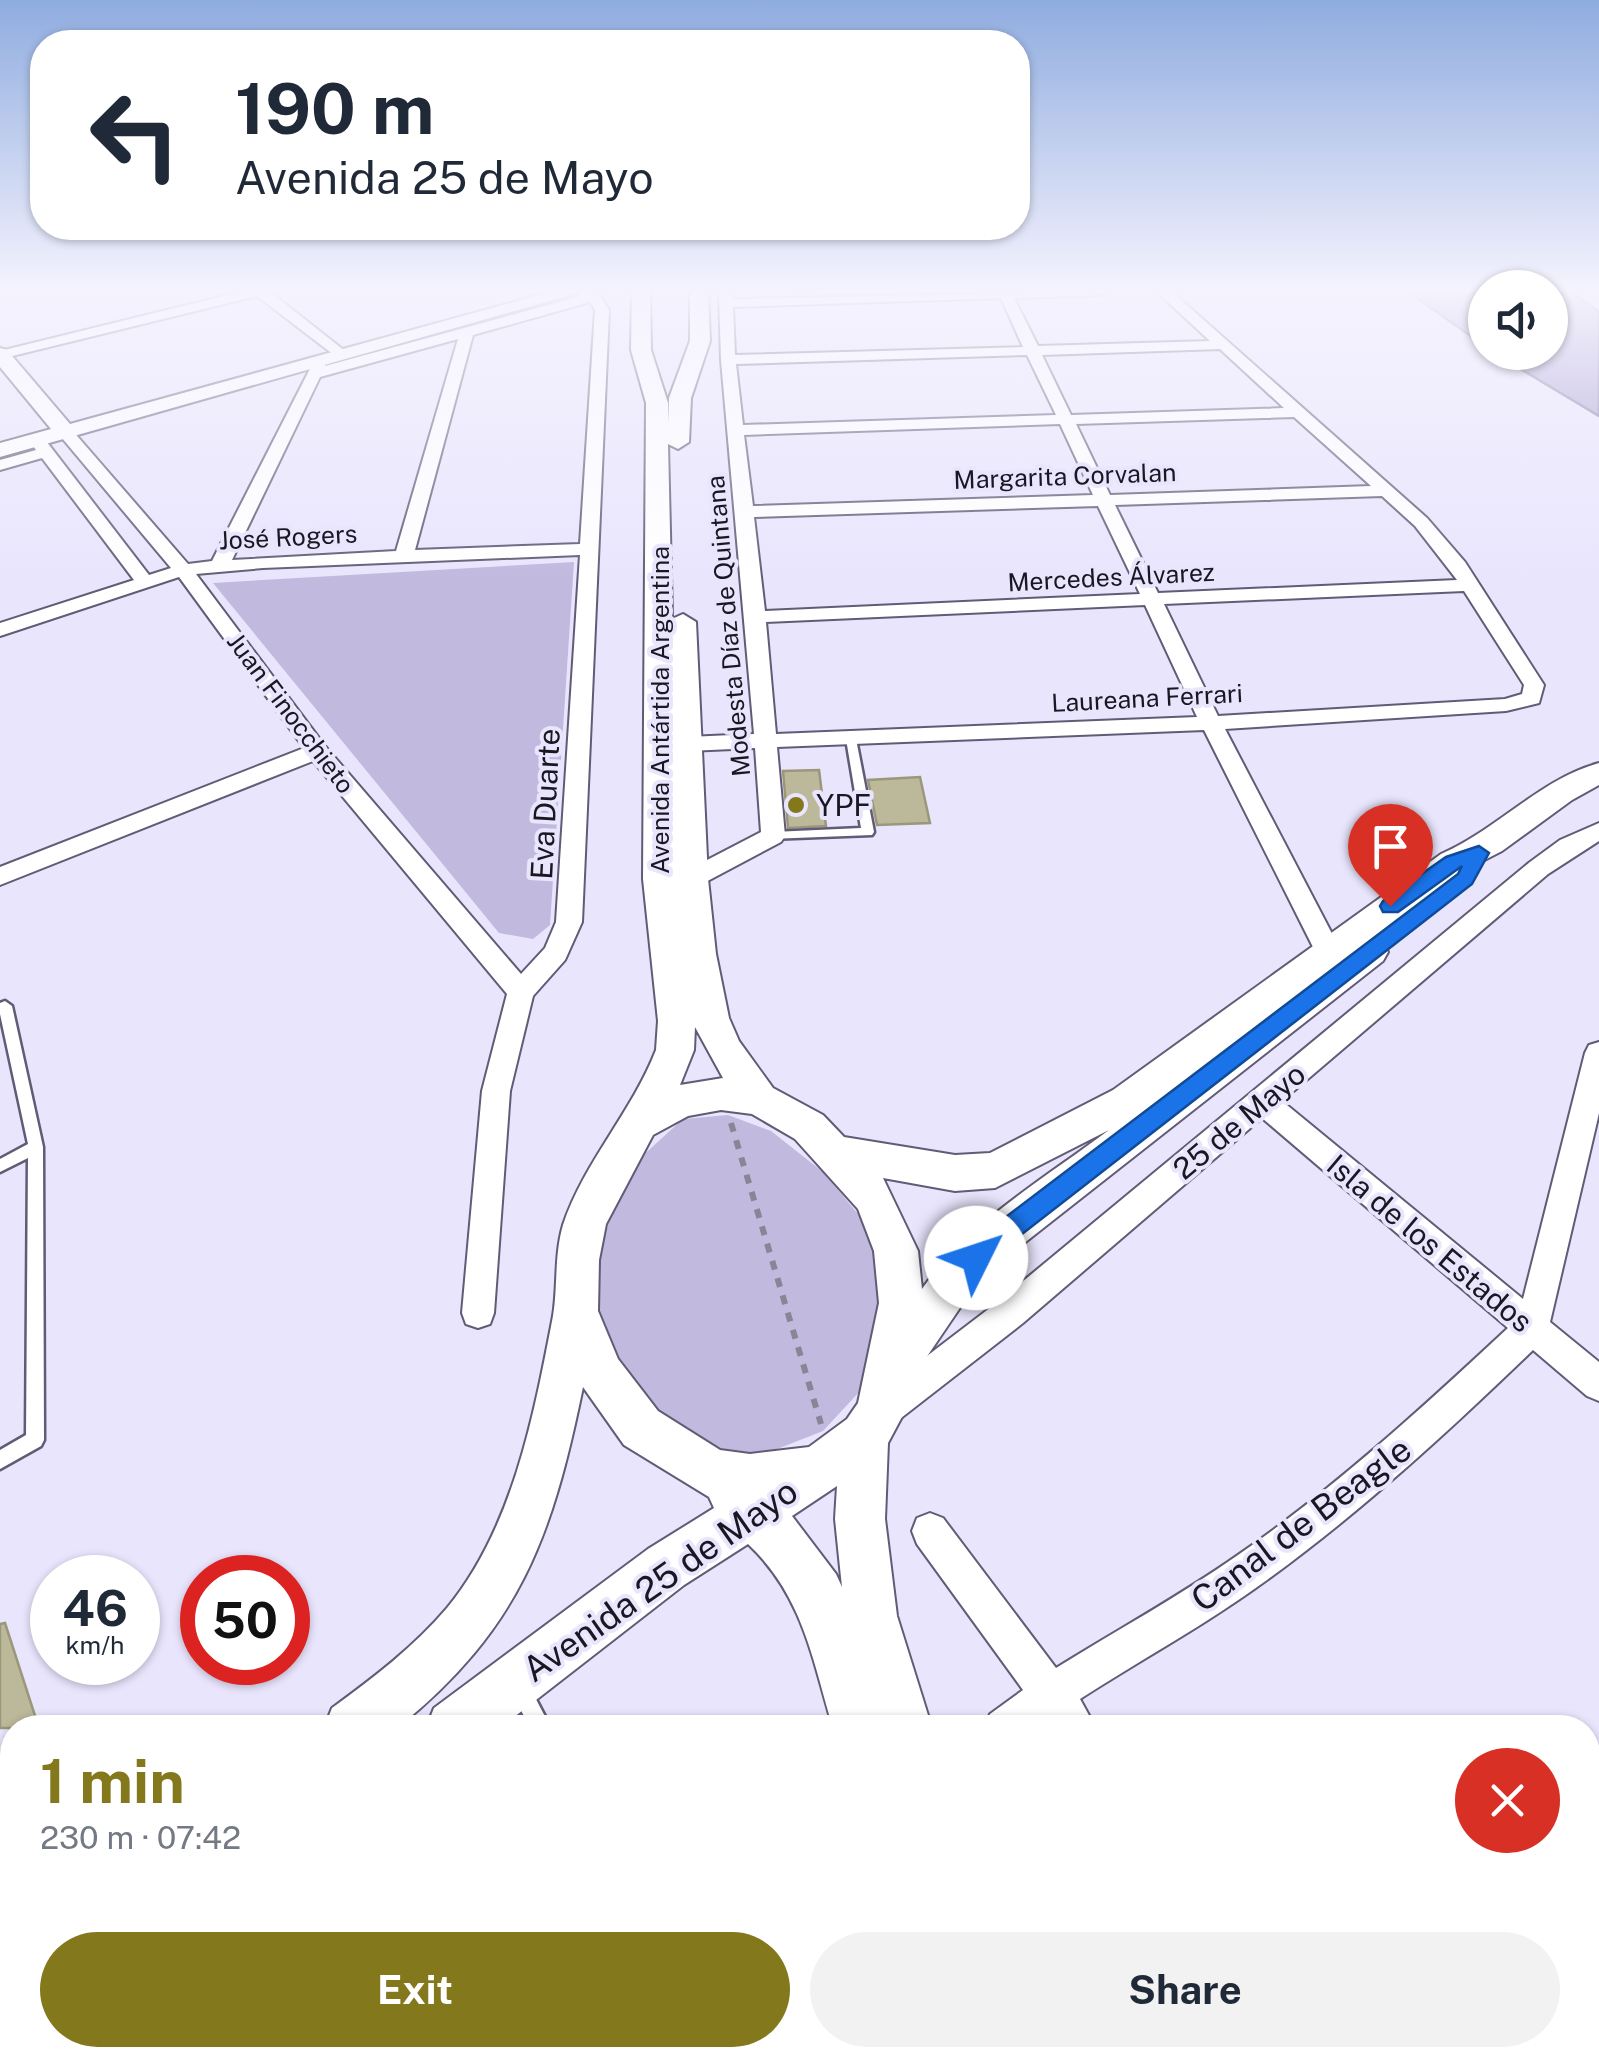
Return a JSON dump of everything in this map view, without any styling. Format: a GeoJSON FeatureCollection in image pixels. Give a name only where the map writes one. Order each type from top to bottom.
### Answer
{"type":"FeatureCollection","features":[{"type":"Feature","properties":{"kind":"main road"},"geometry":{"type":"LineString","coordinates":[[27,387],[60,427]]}},
{"type":"Feature","properties":{"kind":"main road"},"geometry":{"type":"LineString","coordinates":[[0,436],[33,434],[218,387]]}},
{"type":"Feature","properties":{"kind":"main road","name":"Avenida Antártida Argentina"},"geometry":{"type":"LineString","coordinates":[[576,1311],[577,1260],[585,1224],[602,1185],[641,1122],[670,1064],[677,1022],[660,879],[658,403],[653,387]]}},
{"type":"Feature","properties":{"kind":"main road","name":"Avenida Antártida Argentina"},"geometry":{"type":"LineString","coordinates":[[682,387],[678,412],[691,879],[698,954],[710,1018],[740,1096]]}},
{"type":"Feature","properties":{"kind":"main road"},"geometry":{"type":"LineString","coordinates":[[0,450],[33,434]]}},
{"type":"Feature","properties":{"kind":"main road","name":"Avenida 25 de Mayo"},"geometry":{"type":"LineString","coordinates":[[834,1152],[954,1174],[995,1170],[1127,1101],[1453,862],[1479,853],[1550,799],[1599,773]]}},
{"type":"Feature","properties":{"kind":"main road","name":"Avenida 25 de Mayo"},"geometry":{"type":"LineString","coordinates":[[471,1715],[666,1567],[749,1511],[855,1425],[954,1279],[999,1237],[1465,878],[1479,853]]}},
{"type":"Feature","properties":{"kind":"main road"},"geometry":{"type":"LineString","coordinates":[[641,1122],[680,1100],[740,1096],[808,1127],[875,1199],[896,1252],[901,1303],[855,1425],[871,1616],[900,1715]]}},
{"type":"Feature","properties":{"kind":"main road"},"geometry":{"type":"LineString","coordinates":[[576,1311],[601,1374],[641,1428],[712,1474],[784,1543],[818,1592],[857,1715]]}},
{"type":"Feature","properties":{"kind":"main road"},"geometry":{"type":"LineString","coordinates":[[369,1715],[396,1694],[479,1608],[522,1528],[551,1426],[576,1311]]}},
{"type":"Feature","properties":{"kind":"main road"},"geometry":{"type":"LineString","coordinates":[[712,1474],[750,1478],[855,1425]]}},
{"type":"Feature","properties":{"kind":"street"},"geometry":{"type":"LineString","coordinates":[[220,565],[313,387]]}},
{"type":"Feature","properties":{"kind":"street"},"geometry":{"type":"LineString","coordinates":[[404,556],[452,387]]}},
{"type":"Feature","properties":{"kind":"street","name":"Eva Duarte"},"geometry":{"type":"LineString","coordinates":[[478,1313],[496,1091],[521,992],[556,953],[570,922],[597,387]]}},
{"type":"Feature","properties":{"kind":"street","name":"Modesta Díaz de Quintana"},"geometry":{"type":"LineString","coordinates":[[731,387],[756,617],[773,836]]}},
{"type":"Feature","properties":{"kind":"street"},"geometry":{"type":"LineString","coordinates":[[1050,387],[1211,723],[1328,951]]}},
{"type":"Feature","properties":{"kind":"street"},"geometry":{"type":"LineString","coordinates":[[1271,387],[1421,522],[1468,584]]}},
{"type":"Feature","properties":{"kind":"street"},"geometry":{"type":"LineString","coordinates":[[735,430],[1300,412]]}},
{"type":"Feature","properties":{"kind":"street","name":"Juan Finocchieto"},"geometry":{"type":"LineString","coordinates":[[60,427],[183,570],[317,751],[521,992]]}},
{"type":"Feature","properties":{"kind":"street"},"geometry":{"type":"LineString","coordinates":[[0,464],[33,434],[146,583]]}},
{"type":"Feature","properties":{"kind":"street","name":"Margarita Corvalan"},"geometry":{"type":"LineString","coordinates":[[743,512],[1389,491]]}},
{"type":"Feature","properties":{"kind":"street","name":"José Rogers"},"geometry":{"type":"LineString","coordinates":[[0,630],[183,570],[220,565],[588,549]]}},
{"type":"Feature","properties":{"kind":"street","name":"Laureana Ferrari"},"geometry":{"type":"LineString","coordinates":[[688,744],[1211,723],[1506,706],[1532,698],[1534,685],[1468,584]]}},
{"type":"Feature","properties":{"kind":"street","name":"Mercedes Álvarez"},"geometry":{"type":"LineString","coordinates":[[756,617],[1468,584]]}},
{"type":"Feature","properties":{"kind":"street"},"geometry":{"type":"LineString","coordinates":[[0,876],[317,751]]}},
{"type":"Feature","properties":{"kind":"street","name":"25 de Mayo"},"geometry":{"type":"LineString","coordinates":[[855,1425],[1011,1312],[1539,868],[1568,846],[1599,831]]}},
{"type":"Feature","properties":{"kind":"street"},"geometry":{"type":"LineString","coordinates":[[691,879],[773,836]]}},
{"type":"Feature","properties":{"kind":"street"},"geometry":{"type":"LineString","coordinates":[[1532,1328],[1599,1052]]}},
{"type":"Feature","properties":{"kind":"street","name":"Isla de los Estados"},"geometry":{"type":"LineString","coordinates":[[1262,1101],[1599,1384]]}},
{"type":"Feature","properties":{"kind":"street","name":"Canal de Beagle"},"geometry":{"type":"LineString","coordinates":[[1021,1715],[1050,1693],[1211,1596],[1298,1532],[1414,1441],[1532,1328]]}},
{"type":"Feature","properties":{"kind":"street"},"geometry":{"type":"LineString","coordinates":[[930,1531],[1066,1715]]}},
{"type":"Feature","properties":{"kind":"lane"},"geometry":{"type":"LineString","coordinates":[[773,836],[868,832],[851,739]]}},
{"type":"Feature","properties":{"kind":"lane"},"geometry":{"type":"LineString","coordinates":[[0,1460],[35,1440],[36,1148],[5,1006]]}},
{"type":"Feature","properties":{"kind":"lane"},"geometry":{"type":"LineString","coordinates":[[0,1166],[36,1148]]}},
{"type":"Feature","properties":{"kind":"lane"},"geometry":{"type":"LineString","coordinates":[[516,1681],[534,1715]]}},
{"type":"Feature","properties":{"kind":"path"},"geometry":{"type":"LineString","coordinates":[[740,1096],[855,1425]]}},
{"type":"Feature","properties":{"kind":"shaded area"},"geometry":{"type":"Polygon","coordinates":[[[1551,387],[1599,387],[1599,416],[1551,387]]]}},
{"type":"Feature","properties":{"kind":"shaded area"},"geometry":{"type":"Polygon","coordinates":[[[574,562],[550,925],[533,939],[499,933],[213,583],[574,562]]]}},
{"type":"Feature","properties":{"kind":"shaded area"},"geometry":{"type":"Polygon","coordinates":[[[728,1115],[771,1131],[823,1172],[873,1232],[886,1307],[861,1390],[823,1431],[767,1453],[714,1452],[675,1429],[636,1393],[597,1312],[597,1260],[616,1200],[640,1158],[683,1119],[728,1115]]]}},
{"type":"Feature","properties":{"kind":"building"},"geometry":{"type":"Polygon","coordinates":[[[819,770],[826,826],[788,828],[783,771],[819,770]]]}},
{"type":"Feature","properties":{"kind":"building"},"geometry":{"type":"Polygon","coordinates":[[[920,777],[930,823],[877,825],[868,780],[920,777]]]}},
{"type":"Feature","properties":{"kind":"building"},"geometry":{"type":"Polygon","coordinates":[[[5,1623],[35,1715],[0,1715],[0,1624],[5,1623]]]}},
{"type":"Feature","properties":{"kind":"place","name":"YPF"},"geometry":{"type":"Point","coordinates":[796,805]}},
{"type":"Feature","properties":{"kind":"route"},"geometry":{"type":"LineString","coordinates":[[976,1258],[1465,878],[1479,853],[1453,862],[1390,906]]}}]}
